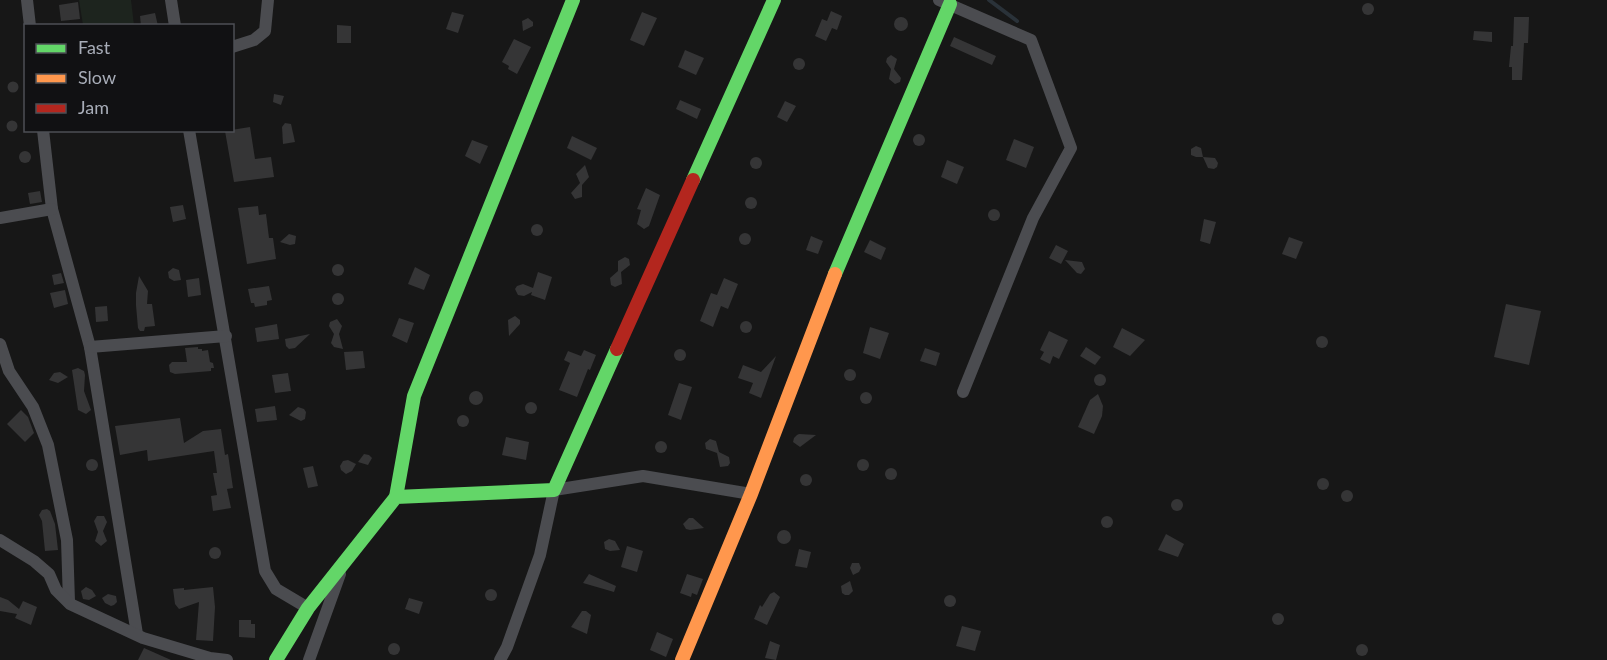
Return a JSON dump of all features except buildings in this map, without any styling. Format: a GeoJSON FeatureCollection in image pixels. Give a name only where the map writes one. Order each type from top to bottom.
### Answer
{"type":"FeatureCollection","features":[{"type":"Feature","properties":{"kind":"street"},"geometry":{"type":"LineString","coordinates":[[27,0],[30,24]]}},
{"type":"Feature","properties":{"kind":"street"},"geometry":{"type":"LineString","coordinates":[[171,0],[175,24]]}},
{"type":"Feature","properties":{"kind":"street"},"geometry":{"type":"LineString","coordinates":[[234,46],[254,40],[265,32],[268,0]]}},
{"type":"Feature","properties":{"kind":"street"},"geometry":{"type":"LineString","coordinates":[[276,660],[308,608],[396,497],[414,396],[573,0]]}},
{"type":"Feature","properties":{"kind":"street"},"geometry":{"type":"LineString","coordinates":[[500,660],[507,647],[540,555],[554,490],[774,0]]}},
{"type":"Feature","properties":{"kind":"street"},"geometry":{"type":"LineString","coordinates":[[682,660],[751,494],[844,250],[944,2],[1031,40],[1071,148],[1034,218],[963,392]]}},
{"type":"Feature","properties":{"kind":"street"},"geometry":{"type":"LineString","coordinates":[[43,132],[52,209],[90,347],[137,634]]}},
{"type":"Feature","properties":{"kind":"street"},"geometry":{"type":"LineString","coordinates":[[189,132],[266,571],[276,589],[308,608]]}},
{"type":"Feature","properties":{"kind":"street"},"geometry":{"type":"LineString","coordinates":[[0,218],[52,209]]}},
{"type":"Feature","properties":{"kind":"street"},"geometry":{"type":"LineString","coordinates":[[90,347],[225,336]]}},
{"type":"Feature","properties":{"kind":"street"},"geometry":{"type":"LineString","coordinates":[[0,344],[9,371],[33,407],[48,445],[67,540],[69,602]]}},
{"type":"Feature","properties":{"kind":"street"},"geometry":{"type":"LineString","coordinates":[[396,497],[554,490],[643,476],[751,494]]}},
{"type":"Feature","properties":{"kind":"street"},"geometry":{"type":"LineString","coordinates":[[0,540],[34,561],[49,574],[56,590],[70,604],[143,638],[210,659],[227,660]]}},
{"type":"Feature","properties":{"kind":"street"},"geometry":{"type":"LineString","coordinates":[[309,660],[344,562]]}},
{"type":"Feature","properties":{"kind":"shaded area"},"geometry":{"type":"Polygon","coordinates":[[[79,0],[131,0],[134,24],[83,24],[79,0]]]}},
{"type":"Feature","properties":{"kind":"waterway"},"geometry":{"type":"LineString","coordinates":[[989,0],[1017,21]]}},
{"type":"Feature","properties":{"kind":"traffic: fast"},"geometry":{"type":"LineString","coordinates":[[396,497],[414,396],[573,0]]}},
{"type":"Feature","properties":{"kind":"traffic: fast"},"geometry":{"type":"LineString","coordinates":[[693,180],[774,0]]}},
{"type":"Feature","properties":{"kind":"traffic: fast"},"geometry":{"type":"LineString","coordinates":[[835,274],[950,4]]}},
{"type":"Feature","properties":{"kind":"traffic: fast"},"geometry":{"type":"LineString","coordinates":[[276,660],[308,608],[396,497],[554,490],[617,349]]}},
{"type":"Feature","properties":{"kind":"traffic: slow"},"geometry":{"type":"LineString","coordinates":[[682,660],[751,494],[835,274]]}},
{"type":"Feature","properties":{"kind":"traffic: jam"},"geometry":{"type":"LineString","coordinates":[[617,349],[693,180]]}}]}
